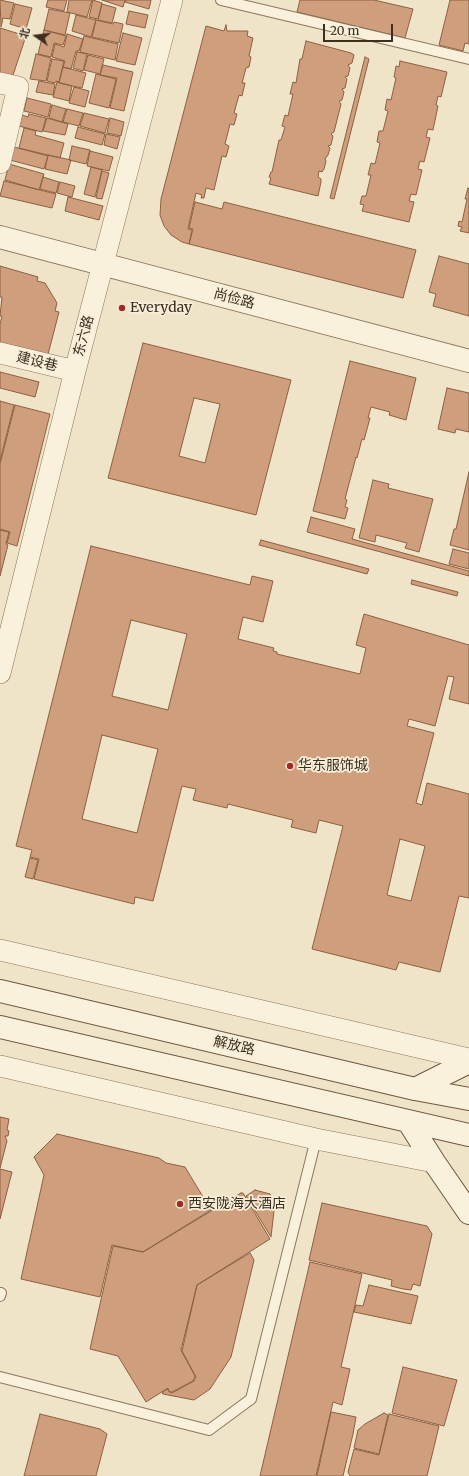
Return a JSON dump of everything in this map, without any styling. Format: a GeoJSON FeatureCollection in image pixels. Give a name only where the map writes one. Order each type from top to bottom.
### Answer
{"type":"FeatureCollection","features":[{"type":"Feature","properties":{"kind":"main road","name":"尚俭路"},"geometry":{"type":"LineString","coordinates":[[0,237],[469,361]]}},
{"type":"Feature","properties":{"kind":"main road","name":"解放路"},"geometry":{"type":"LineString","coordinates":[[0,991],[415,1089],[469,1099]]}},
{"type":"Feature","properties":{"kind":"main road"},"geometry":{"type":"LineString","coordinates":[[0,1027],[469,1135]]}},
{"type":"Feature","properties":{"kind":"main road"},"geometry":{"type":"LineString","coordinates":[[415,1089],[469,1062]]}},
{"type":"Feature","properties":{"kind":"main road"},"geometry":{"type":"LineString","coordinates":[[408,1121],[434,1162],[469,1212]]}},
{"type":"Feature","properties":{"kind":"street","name":"东六路"},"geometry":{"type":"LineString","coordinates":[[0,673],[75,371],[172,0]]}},
{"type":"Feature","properties":{"kind":"street"},"geometry":{"type":"LineString","coordinates":[[0,83],[18,87],[0,163]]}},
{"type":"Feature","properties":{"kind":"street","name":"建设巷"},"geometry":{"type":"LineString","coordinates":[[0,353],[75,371]]}},
{"type":"Feature","properties":{"kind":"street"},"geometry":{"type":"LineString","coordinates":[[0,950],[469,1058]]}},
{"type":"Feature","properties":{"kind":"street"},"geometry":{"type":"LineString","coordinates":[[0,1066],[316,1139],[434,1162]]}},
{"type":"Feature","properties":{"kind":"lane"},"geometry":{"type":"LineString","coordinates":[[222,0],[469,59]]}},
{"type":"Feature","properties":{"kind":"lane"},"geometry":{"type":"LineString","coordinates":[[0,1377],[209,1430],[251,1399],[316,1139]]}},
{"type":"Feature","properties":{"kind":"building"},"geometry":{"type":"Polygon","coordinates":[[[0,0],[14,3],[10,19],[3,18],[1,27],[0,0]]]}},
{"type":"Feature","properties":{"kind":"building"},"geometry":{"type":"Polygon","coordinates":[[[48,0],[67,0],[64,11],[46,7],[48,0]]]}},
{"type":"Feature","properties":{"kind":"building"},"geometry":{"type":"Polygon","coordinates":[[[69,0],[92,0],[87,17],[67,12],[69,0]]]}},
{"type":"Feature","properties":{"kind":"building"},"geometry":{"type":"Polygon","coordinates":[[[93,0],[102,3],[98,19],[89,17],[93,0]]]}},
{"type":"Feature","properties":{"kind":"building"},"geometry":{"type":"Polygon","coordinates":[[[102,0],[125,0],[123,7],[102,0]]]}},
{"type":"Feature","properties":{"kind":"building"},"geometry":{"type":"Polygon","coordinates":[[[126,0],[151,0],[149,9],[125,2],[126,0]]]}},
{"type":"Feature","properties":{"kind":"building"},"geometry":{"type":"Polygon","coordinates":[[[300,0],[374,0],[413,9],[405,38],[297,12],[300,0]]]}},
{"type":"Feature","properties":{"kind":"building"},"geometry":{"type":"Polygon","coordinates":[[[450,0],[469,0],[469,44],[465,43],[463,51],[439,45],[450,0]]]}},
{"type":"Feature","properties":{"kind":"building"},"geometry":{"type":"Polygon","coordinates":[[[15,4],[32,8],[26,29],[10,24],[15,4]]]}},
{"type":"Feature","properties":{"kind":"building"},"geometry":{"type":"Polygon","coordinates":[[[102,4],[116,8],[112,23],[98,20],[102,4]]]}},
{"type":"Feature","properties":{"kind":"building"},"geometry":{"type":"Polygon","coordinates":[[[49,9],[70,13],[65,35],[44,30],[49,9]]]}},
{"type":"Feature","properties":{"kind":"building"},"geometry":{"type":"Polygon","coordinates":[[[129,11],[148,15],[145,28],[126,24],[129,11]]]}},
{"type":"Feature","properties":{"kind":"building"},"geometry":{"type":"Polygon","coordinates":[[[76,15],[96,20],[91,37],[72,31],[76,15]]]}},
{"type":"Feature","properties":{"kind":"building"},"geometry":{"type":"Polygon","coordinates":[[[96,20],[113,24],[114,22],[123,24],[119,43],[92,37],[96,20]]]}},
{"type":"Feature","properties":{"kind":"building"},"geometry":{"type":"Polygon","coordinates":[[[226,25],[227,31],[248,31],[247,36],[253,38],[249,56],[251,57],[249,67],[246,68],[242,83],[245,83],[242,96],[239,95],[234,113],[237,114],[234,125],[230,124],[225,144],[229,146],[226,157],[222,156],[214,190],[206,188],[204,198],[201,198],[202,195],[196,193],[188,229],[192,230],[189,244],[182,242],[171,235],[164,226],[160,215],[161,199],[206,26],[224,31],[226,25]]]}},
{"type":"Feature","properties":{"kind":"building"},"geometry":{"type":"Polygon","coordinates":[[[0,28],[26,36],[8,90],[0,82],[0,28]]]}},
{"type":"Feature","properties":{"kind":"building"},"geometry":{"type":"Polygon","coordinates":[[[44,30],[66,36],[63,45],[54,43],[51,57],[38,54],[44,30]]]}},
{"type":"Feature","properties":{"kind":"building"},"geometry":{"type":"Polygon","coordinates":[[[123,33],[142,38],[135,65],[116,61],[123,33]]]}},
{"type":"Feature","properties":{"kind":"building"},"geometry":{"type":"Polygon","coordinates":[[[67,34],[83,39],[79,51],[76,51],[71,69],[63,67],[65,61],[52,57],[55,44],[64,47],[67,34]]]}},
{"type":"Feature","properties":{"kind":"building"},"geometry":{"type":"Polygon","coordinates":[[[84,36],[118,44],[115,60],[80,52],[84,36]]]}},
{"type":"Feature","properties":{"kind":"building"},"geometry":{"type":"Polygon","coordinates":[[[306,41],[354,55],[352,63],[348,65],[350,68],[348,76],[345,77],[347,79],[345,88],[342,89],[344,92],[342,100],[339,101],[341,104],[334,132],[331,134],[333,136],[331,145],[328,146],[330,148],[325,159],[324,169],[322,172],[319,171],[318,177],[321,179],[321,182],[318,196],[269,184],[271,178],[269,177],[272,172],[279,140],[281,140],[285,127],[282,126],[285,115],[288,116],[293,94],[290,94],[293,82],[296,83],[300,59],[302,59],[306,41]]]}},
{"type":"Feature","properties":{"kind":"building"},"geometry":{"type":"Polygon","coordinates":[[[77,52],[87,54],[83,71],[73,68],[77,52]]]}},
{"type":"Feature","properties":{"kind":"building"},"geometry":{"type":"Polygon","coordinates":[[[36,54],[51,58],[46,81],[30,79],[36,54]]]}},
{"type":"Feature","properties":{"kind":"building"},"geometry":{"type":"Polygon","coordinates":[[[88,55],[104,59],[100,74],[84,70],[88,55]]]}},
{"type":"Feature","properties":{"kind":"building"},"geometry":{"type":"Polygon","coordinates":[[[365,57],[369,59],[334,199],[330,198],[365,57]]]}},
{"type":"Feature","properties":{"kind":"building"},"geometry":{"type":"Polygon","coordinates":[[[52,59],[64,61],[59,82],[56,81],[55,83],[47,81],[52,59]]]}},
{"type":"Feature","properties":{"kind":"building"},"geometry":{"type":"Polygon","coordinates":[[[400,61],[447,72],[441,97],[438,96],[436,105],[438,106],[433,130],[428,129],[426,137],[430,138],[424,162],[420,161],[418,169],[422,170],[416,195],[411,194],[409,201],[414,202],[409,222],[362,211],[364,205],[360,204],[362,196],[366,196],[371,175],[368,175],[371,163],[375,164],[380,143],[377,142],[379,131],[383,131],[388,111],[385,110],[387,99],[391,100],[396,78],[394,77],[396,66],[399,67],[400,61]]]}},
{"type":"Feature","properties":{"kind":"building"},"geometry":{"type":"Polygon","coordinates":[[[103,65],[133,72],[124,111],[110,108],[117,78],[100,75],[103,65]]]}},
{"type":"Feature","properties":{"kind":"building"},"geometry":{"type":"Polygon","coordinates":[[[63,67],[86,73],[82,88],[59,83],[63,67]]]}},
{"type":"Feature","properties":{"kind":"building"},"geometry":{"type":"Polygon","coordinates":[[[96,74],[116,79],[109,108],[89,103],[96,74]]]}},
{"type":"Feature","properties":{"kind":"building"},"geometry":{"type":"Polygon","coordinates":[[[39,81],[55,84],[53,95],[36,92],[39,81]]]}},
{"type":"Feature","properties":{"kind":"building"},"geometry":{"type":"Polygon","coordinates":[[[57,82],[72,86],[69,101],[53,97],[57,82]]]}},
{"type":"Feature","properties":{"kind":"building"},"geometry":{"type":"Polygon","coordinates":[[[74,87],[89,91],[85,107],[69,103],[74,87]]]}},
{"type":"Feature","properties":{"kind":"building"},"geometry":{"type":"Polygon","coordinates":[[[27,98],[51,104],[48,117],[24,111],[27,98]]]}},
{"type":"Feature","properties":{"kind":"building"},"geometry":{"type":"Polygon","coordinates":[[[52,105],[66,109],[62,122],[49,118],[52,105]]]}},
{"type":"Feature","properties":{"kind":"building"},"geometry":{"type":"Polygon","coordinates":[[[67,109],[83,113],[79,126],[63,122],[67,109]]]}},
{"type":"Feature","properties":{"kind":"building"},"geometry":{"type":"Polygon","coordinates":[[[84,113],[109,119],[105,133],[80,126],[84,113]]]}},
{"type":"Feature","properties":{"kind":"building"},"geometry":{"type":"Polygon","coordinates":[[[29,114],[46,118],[42,132],[19,126],[22,115],[28,117],[29,114]]]}},
{"type":"Feature","properties":{"kind":"building"},"geometry":{"type":"Polygon","coordinates":[[[47,118],[68,124],[65,135],[43,131],[47,118]]]}},
{"type":"Feature","properties":{"kind":"building"},"geometry":{"type":"Polygon","coordinates":[[[110,118],[124,122],[121,136],[107,133],[110,118]]]}},
{"type":"Feature","properties":{"kind":"building"},"geometry":{"type":"Polygon","coordinates":[[[78,127],[105,134],[102,145],[75,138],[78,127]]]}},
{"type":"Feature","properties":{"kind":"building"},"geometry":{"type":"Polygon","coordinates":[[[24,128],[36,131],[35,135],[64,143],[60,158],[19,148],[24,128]]]}},
{"type":"Feature","properties":{"kind":"building"},"geometry":{"type":"Polygon","coordinates":[[[106,134],[120,137],[117,149],[104,145],[106,134]]]}},
{"type":"Feature","properties":{"kind":"building"},"geometry":{"type":"Polygon","coordinates":[[[72,146],[90,150],[86,164],[69,160],[72,146]]]}},
{"type":"Feature","properties":{"kind":"building"},"geometry":{"type":"Polygon","coordinates":[[[14,147],[48,156],[44,169],[10,160],[14,147]]]}},
{"type":"Feature","properties":{"kind":"building"},"geometry":{"type":"Polygon","coordinates":[[[90,151],[113,157],[109,171],[87,166],[90,151]]]}},
{"type":"Feature","properties":{"kind":"building"},"geometry":{"type":"Polygon","coordinates":[[[48,155],[71,160],[67,174],[45,169],[48,155]]]}},
{"type":"Feature","properties":{"kind":"building"},"geometry":{"type":"Polygon","coordinates":[[[9,164],[44,174],[39,190],[5,180],[9,164]]]}},
{"type":"Feature","properties":{"kind":"building"},"geometry":{"type":"Polygon","coordinates":[[[91,167],[102,170],[95,197],[84,194],[91,167]]]}},
{"type":"Feature","properties":{"kind":"building"},"geometry":{"type":"Polygon","coordinates":[[[102,171],[109,173],[102,199],[96,198],[102,171]]]}},
{"type":"Feature","properties":{"kind":"building"},"geometry":{"type":"Polygon","coordinates":[[[43,177],[59,182],[56,193],[40,189],[43,177]]]}},
{"type":"Feature","properties":{"kind":"building"},"geometry":{"type":"Polygon","coordinates":[[[4,181],[56,194],[52,208],[0,196],[4,181]]]}},
{"type":"Feature","properties":{"kind":"building"},"geometry":{"type":"Polygon","coordinates":[[[60,182],[75,186],[72,197],[57,193],[60,182]]]}},
{"type":"Feature","properties":{"kind":"building"},"geometry":{"type":"Polygon","coordinates":[[[468,188],[469,233],[460,231],[462,227],[458,226],[459,221],[462,222],[468,188]]]}},
{"type":"Feature","properties":{"kind":"building"},"geometry":{"type":"Polygon","coordinates":[[[68,197],[103,206],[99,220],[65,211],[68,197]]]}},
{"type":"Feature","properties":{"kind":"building"},"geometry":{"type":"Polygon","coordinates":[[[195,202],[222,209],[224,202],[416,250],[403,298],[189,244],[193,229],[189,228],[195,202]]]}},
{"type":"Feature","properties":{"kind":"building"},"geometry":{"type":"Polygon","coordinates":[[[439,256],[469,264],[469,316],[433,306],[436,294],[429,292],[439,256]]]}},
{"type":"Feature","properties":{"kind":"building"},"geometry":{"type":"Polygon","coordinates":[[[0,266],[38,277],[37,281],[45,283],[57,303],[55,311],[59,312],[46,362],[0,349],[0,324],[2,316],[0,316],[2,297],[0,297],[0,266]]]}},
{"type":"Feature","properties":{"kind":"building"},"geometry":{"type":"Polygon","coordinates":[[[143,343],[291,380],[256,515],[108,478],[143,343]],[[194,398],[179,456],[205,463],[220,404],[194,398]]]}},
{"type":"Feature","properties":{"kind":"building"},"geometry":{"type":"Polygon","coordinates":[[[350,361],[416,378],[406,420],[389,415],[390,412],[371,407],[368,418],[370,418],[364,440],[362,439],[357,458],[356,457],[345,499],[347,500],[345,507],[348,508],[345,519],[313,511],[350,361]]]}},
{"type":"Feature","properties":{"kind":"building"},"geometry":{"type":"Polygon","coordinates":[[[0,372],[39,382],[35,397],[0,388],[0,372]]]}},
{"type":"Feature","properties":{"kind":"building"},"geometry":{"type":"Polygon","coordinates":[[[447,388],[469,393],[469,432],[456,429],[455,433],[438,429],[447,388]]]}},
{"type":"Feature","properties":{"kind":"building"},"geometry":{"type":"Polygon","coordinates":[[[0,401],[14,405],[0,461],[0,401]]]}},
{"type":"Feature","properties":{"kind":"building"},"geometry":{"type":"Polygon","coordinates":[[[15,405],[50,414],[17,546],[7,543],[10,532],[0,529],[0,464],[15,405]]]}},
{"type":"Feature","properties":{"kind":"building"},"geometry":{"type":"Polygon","coordinates":[[[469,472],[469,550],[450,545],[454,529],[456,529],[469,472]]]}},
{"type":"Feature","properties":{"kind":"building"},"geometry":{"type":"Polygon","coordinates":[[[373,480],[389,484],[388,488],[433,499],[419,552],[405,548],[407,543],[376,535],[375,542],[359,538],[373,480]]]}},
{"type":"Feature","properties":{"kind":"building"},"geometry":{"type":"Polygon","coordinates":[[[311,517],[355,529],[352,539],[469,571],[469,576],[307,532],[311,517]]]}},
{"type":"Feature","properties":{"kind":"building"},"geometry":{"type":"Polygon","coordinates":[[[0,530],[9,532],[6,544],[8,545],[0,576],[0,530]]]}},
{"type":"Feature","properties":{"kind":"building"},"geometry":{"type":"Polygon","coordinates":[[[261,540],[369,569],[367,574],[259,545],[261,540]]]}},
{"type":"Feature","properties":{"kind":"building","name":"华东服饰城"},"geometry":{"type":"Polygon","coordinates":[[[91,546],[250,585],[252,576],[273,581],[263,622],[243,617],[238,639],[274,648],[273,651],[277,652],[277,654],[360,674],[366,648],[356,645],[364,614],[469,645],[469,704],[449,699],[454,677],[448,676],[435,726],[409,719],[407,726],[434,733],[416,803],[422,805],[427,783],[469,794],[469,898],[459,896],[440,972],[399,962],[396,970],[312,949],[343,826],[319,820],[316,833],[291,827],[293,820],[228,804],[227,808],[193,800],[196,789],[182,786],[153,901],[135,897],[134,904],[34,879],[39,859],[30,857],[32,850],[16,846],[91,546]],[[131,620],[112,696],[168,710],[187,634],[131,620]],[[102,735],[82,819],[137,833],[158,749],[102,735]],[[400,839],[387,895],[411,901],[425,846],[400,839]]]}},
{"type":"Feature","properties":{"kind":"building"},"geometry":{"type":"Polygon","coordinates":[[[453,549],[469,553],[469,569],[449,564],[453,549]]]}},
{"type":"Feature","properties":{"kind":"building"},"geometry":{"type":"Polygon","coordinates":[[[412,580],[458,592],[457,596],[411,584],[412,580]]]}},
{"type":"Feature","properties":{"kind":"building"},"geometry":{"type":"Polygon","coordinates":[[[30,858],[38,860],[33,879],[25,877],[30,858]]]}},
{"type":"Feature","properties":{"kind":"building"},"geometry":{"type":"Polygon","coordinates":[[[0,1117],[9,1119],[7,1130],[9,1131],[8,1136],[5,1136],[7,1141],[0,1168],[0,1117]]]}},
{"type":"Feature","properties":{"kind":"building"},"geometry":{"type":"Polygon","coordinates":[[[57,1134],[159,1158],[166,1163],[185,1167],[211,1210],[143,1252],[112,1245],[100,1297],[21,1279],[44,1175],[34,1157],[57,1134]]]}},
{"type":"Feature","properties":{"kind":"building"},"geometry":{"type":"Polygon","coordinates":[[[0,1169],[12,1172],[0,1219],[0,1169]]]}},
{"type":"Feature","properties":{"kind":"building"},"geometry":{"type":"Polygon","coordinates":[[[255,1190],[270,1194],[275,1202],[271,1237],[246,1196],[255,1190]]]}},
{"type":"Feature","properties":{"kind":"building"},"geometry":{"type":"Polygon","coordinates":[[[243,1193],[270,1239],[197,1285],[181,1350],[195,1376],[193,1381],[172,1392],[169,1392],[168,1388],[146,1402],[118,1356],[90,1349],[113,1246],[143,1252],[243,1193]]]}},
{"type":"Feature","properties":{"kind":"building"},"geometry":{"type":"Polygon","coordinates":[[[322,1203],[427,1226],[432,1234],[420,1286],[413,1284],[411,1290],[403,1289],[391,1286],[392,1280],[309,1260],[322,1203]]]}},
{"type":"Feature","properties":{"kind":"building"},"geometry":{"type":"Polygon","coordinates":[[[250,1253],[254,1260],[231,1357],[210,1389],[194,1400],[163,1394],[162,1393],[167,1389],[172,1393],[194,1381],[196,1377],[182,1351],[197,1285],[250,1253]]]}},
{"type":"Feature","properties":{"kind":"building"},"geometry":{"type":"Polygon","coordinates":[[[310,1262],[362,1274],[341,1367],[350,1369],[342,1405],[333,1402],[316,1476],[260,1476],[310,1262]]]}},
{"type":"Feature","properties":{"kind":"building"},"geometry":{"type":"Polygon","coordinates":[[[369,1285],[418,1296],[411,1324],[354,1312],[356,1305],[363,1306],[369,1285]]]}},
{"type":"Feature","properties":{"kind":"building"},"geometry":{"type":"Polygon","coordinates":[[[403,1367],[457,1380],[444,1426],[392,1413],[403,1367]]]}},
{"type":"Feature","properties":{"kind":"building"},"geometry":{"type":"Polygon","coordinates":[[[331,1412],[356,1417],[353,1434],[343,1476],[317,1476],[331,1412]]]}},
{"type":"Feature","properties":{"kind":"building"},"geometry":{"type":"Polygon","coordinates":[[[384,1413],[388,1415],[379,1454],[354,1448],[358,1430],[384,1413]]]}},
{"type":"Feature","properties":{"kind":"building"},"geometry":{"type":"Polygon","coordinates":[[[40,1414],[100,1429],[107,1434],[96,1476],[24,1476],[40,1414]]]}},
{"type":"Feature","properties":{"kind":"building"},"geometry":{"type":"Polygon","coordinates":[[[389,1414],[439,1426],[427,1476],[350,1476],[348,1472],[354,1449],[379,1455],[389,1414]]]}},
{"type":"Feature","properties":{"kind":"place","name":"Everyday"},"geometry":{"type":"Point","coordinates":[122,308]}},
{"type":"Feature","properties":{"kind":"place","name":"华东服饰城"},"geometry":{"type":"Point","coordinates":[290,766]}},
{"type":"Feature","properties":{"kind":"place","name":"西安陇海大酒店"},"geometry":{"type":"Point","coordinates":[180,1204]}}]}
